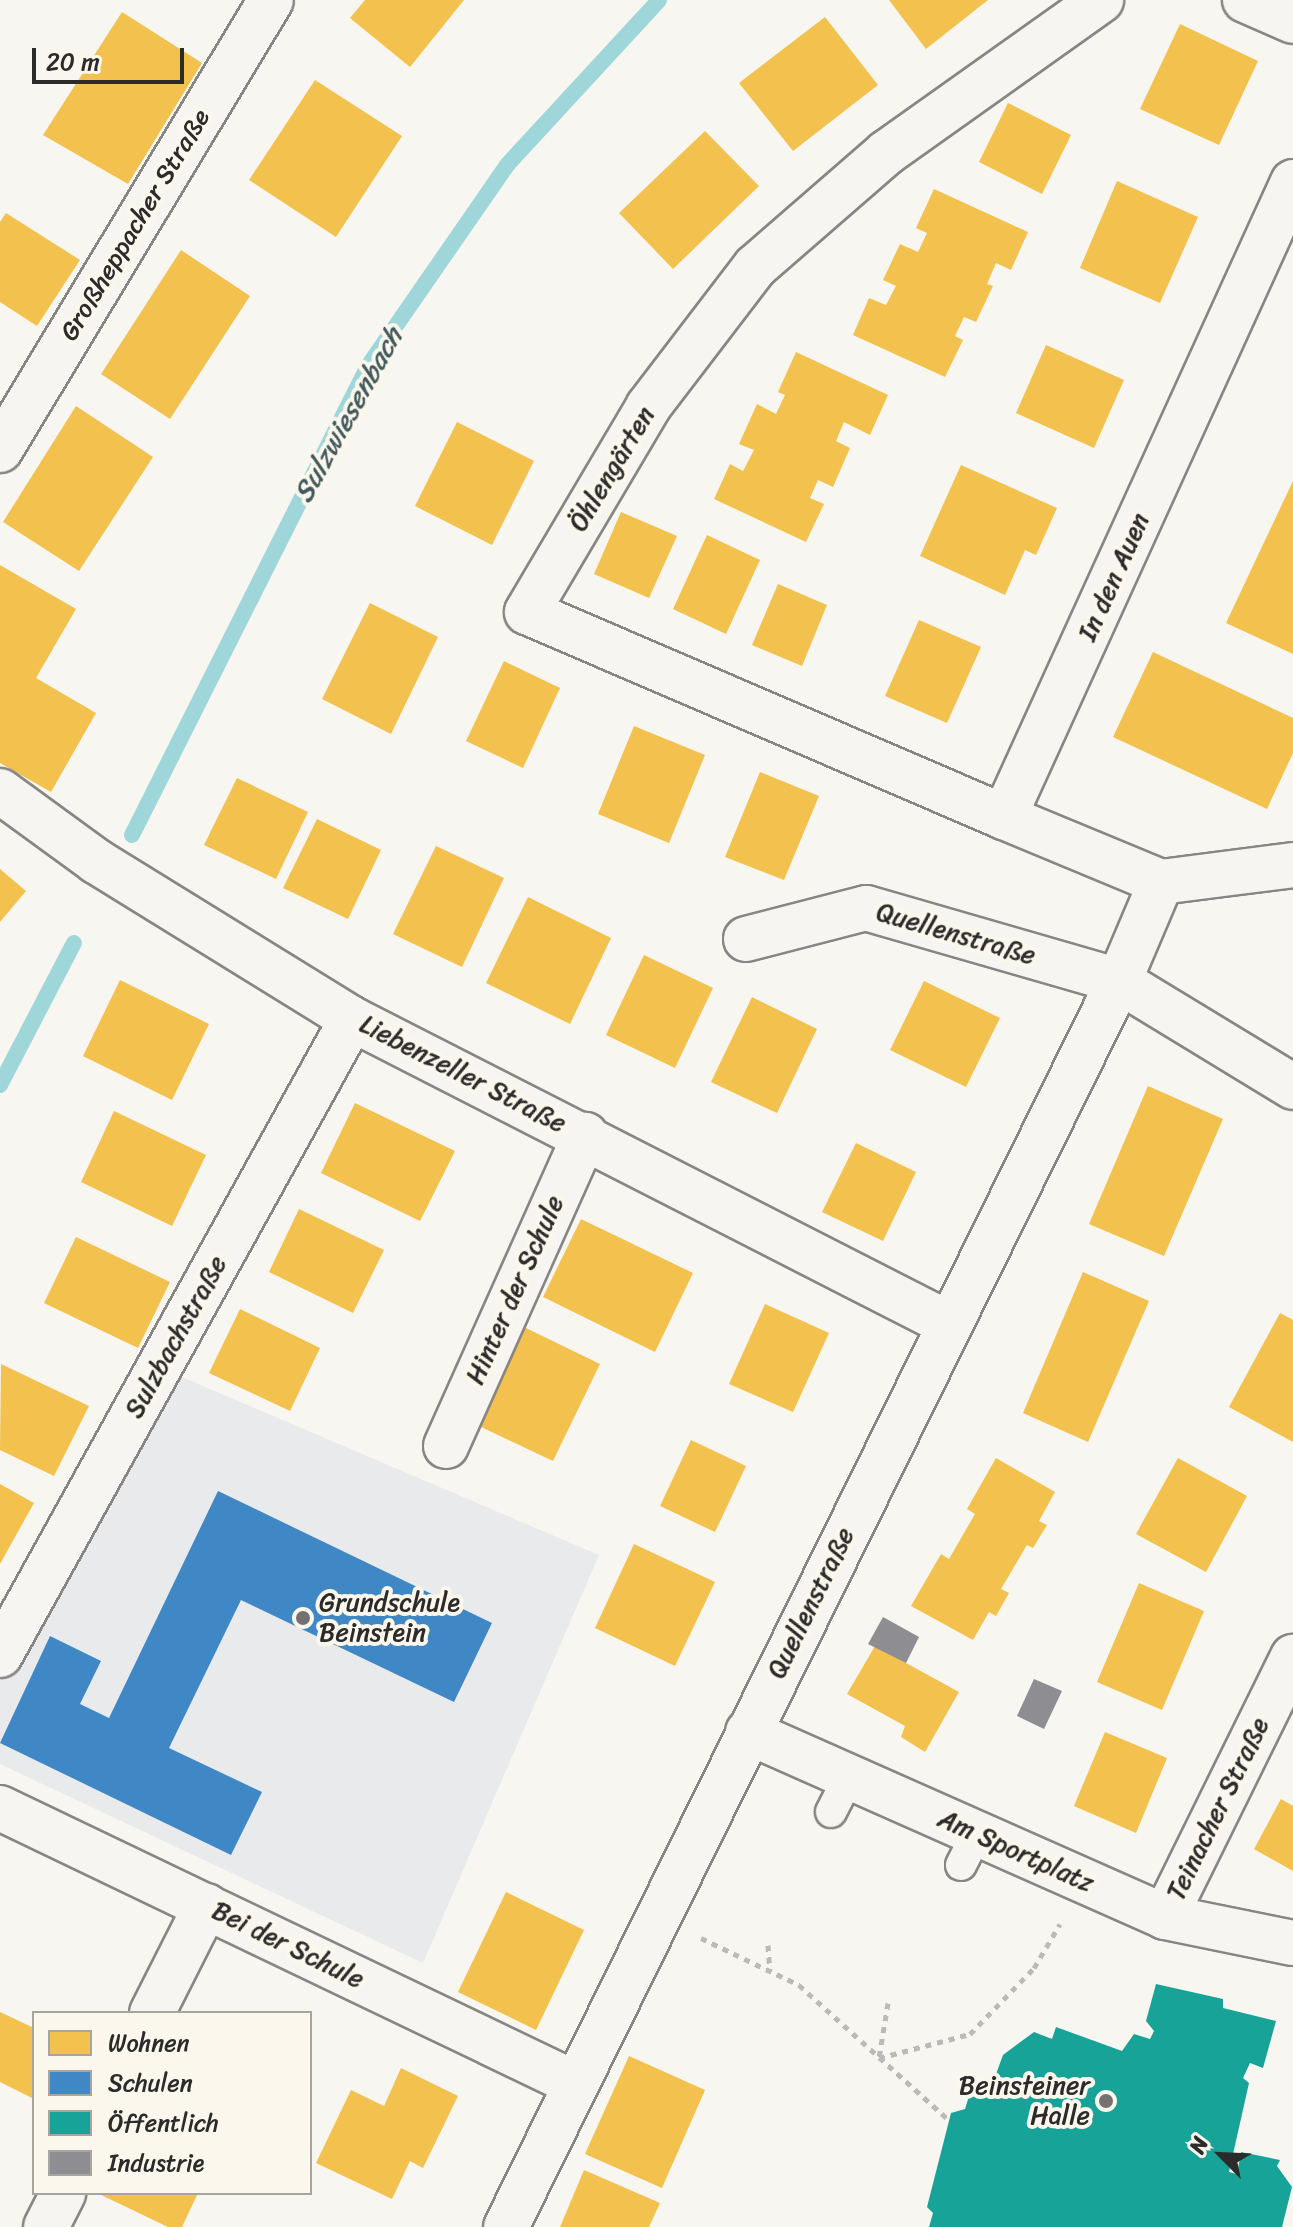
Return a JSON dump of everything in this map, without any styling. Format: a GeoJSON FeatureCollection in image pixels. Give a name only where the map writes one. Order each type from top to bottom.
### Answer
{"type":"FeatureCollection","features":[{"type":"Feature","properties":{"kind":"street","name":"Großheppacher Straße"},"geometry":{"type":"LineString","coordinates":[[0,450],[271,0]]}},
{"type":"Feature","properties":{"kind":"street","name":"Öhlengärten"},"geometry":{"type":"LineString","coordinates":[[1004,817],[527,612],[648,407],[755,267],[886,153],[1101,0]]}},
{"type":"Feature","properties":{"kind":"street"},"geometry":{"type":"LineString","coordinates":[[1245,0],[1293,21]]}},
{"type":"Feature","properties":{"kind":"street","name":"In den Auen"},"geometry":{"type":"LineString","coordinates":[[1004,817],[1293,182]]}},
{"type":"Feature","properties":{"kind":"street","name":"Liebenzeller Straße"},"geometry":{"type":"LineString","coordinates":[[0,791],[96,861],[352,1019],[585,1135],[947,1323]]}},
{"type":"Feature","properties":{"kind":"street"},"geometry":{"type":"LineString","coordinates":[[1004,817],[1161,882],[1293,865]]}},
{"type":"Feature","properties":{"kind":"street"},"geometry":{"type":"LineString","coordinates":[[1119,981],[1161,882]]}},
{"type":"Feature","properties":{"kind":"street","name":"Quellenstraße"},"geometry":{"type":"LineString","coordinates":[[746,939],[866,908],[1119,981],[1293,1087]]}},
{"type":"Feature","properties":{"kind":"street","name":"Quellenstraße"},"geometry":{"type":"LineString","coordinates":[[506,2227],[947,1323],[1119,981]]}},
{"type":"Feature","properties":{"kind":"street","name":"Sulzbachstraße"},"geometry":{"type":"LineString","coordinates":[[0,1655],[352,1019]]}},
{"type":"Feature","properties":{"kind":"street","name":"Hinter der Schule"},"geometry":{"type":"LineString","coordinates":[[446,1446],[585,1135]]}},
{"type":"Feature","properties":{"kind":"street","name":"Teinacher Straße"},"geometry":{"type":"LineString","coordinates":[[1165,1917],[1293,1657]]}},
{"type":"Feature","properties":{"kind":"street","name":"Am Sportplatz"},"geometry":{"type":"LineString","coordinates":[[748,1732],[840,1795],[969,1849],[1085,1882],[1165,1917],[1293,1943]]}},
{"type":"Feature","properties":{"kind":"street","name":"Bei der Schule"},"geometry":{"type":"LineString","coordinates":[[0,1808],[576,2084]]}},
{"type":"Feature","properties":{"kind":"street"},"geometry":{"type":"LineString","coordinates":[[153,2011],[206,1906]]}},
{"type":"Feature","properties":{"kind":"street"},"geometry":{"type":"LineString","coordinates":[[46,2227],[62,2195]]}},
{"type":"Feature","properties":{"kind":"path"},"geometry":{"type":"LineString","coordinates":[[879,2058],[970,2034],[1034,1968],[1085,1882]]}},
{"type":"Feature","properties":{"kind":"path"},"geometry":{"type":"LineString","coordinates":[[657,1917],[799,1985],[950,2121]]}},
{"type":"Feature","properties":{"kind":"path"},"geometry":{"type":"LineString","coordinates":[[768,1945],[770,1971]]}},
{"type":"Feature","properties":{"kind":"path"},"geometry":{"type":"LineString","coordinates":[[879,2058],[888,2003]]}},
{"type":"Feature","properties":{"kind":"shaded area","name":"Grundschule Beinstein"},"geometry":{"type":"Polygon","coordinates":[[[170,1372],[599,1555],[423,1963],[0,1764],[0,1681],[170,1372]]]}},
{"type":"Feature","properties":{"kind":"building: Wohnen"},"geometry":{"type":"Polygon","coordinates":[[[365,0],[464,0],[410,67],[350,18],[365,0]]]}},
{"type":"Feature","properties":{"kind":"building: Wohnen"},"geometry":{"type":"Polygon","coordinates":[[[889,0],[988,0],[926,49],[889,0]]]}},
{"type":"Feature","properties":{"kind":"building: Wohnen"},"geometry":{"type":"Polygon","coordinates":[[[122,12],[202,63],[128,184],[43,135],[122,12]]]}},
{"type":"Feature","properties":{"kind":"building: Wohnen"},"geometry":{"type":"Polygon","coordinates":[[[825,17],[878,85],[793,151],[739,83],[825,17]]]}},
{"type":"Feature","properties":{"kind":"building: Wohnen"},"geometry":{"type":"Polygon","coordinates":[[[1180,24],[1258,61],[1219,145],[1140,109],[1180,24]]]}},
{"type":"Feature","properties":{"kind":"building: Wohnen"},"geometry":{"type":"Polygon","coordinates":[[[315,80],[402,136],[336,237],[249,180],[315,80]]]}},
{"type":"Feature","properties":{"kind":"building: Wohnen"},"geometry":{"type":"Polygon","coordinates":[[[1008,103],[1071,135],[1042,194],[979,162],[1008,103]]]}},
{"type":"Feature","properties":{"kind":"building: Wohnen"},"geometry":{"type":"Polygon","coordinates":[[[705,131],[759,186],[673,269],[619,213],[705,131]]]}},
{"type":"Feature","properties":{"kind":"building: Wohnen"},"geometry":{"type":"Polygon","coordinates":[[[1117,181],[1198,217],[1160,303],[1080,268],[1117,181]]]}},
{"type":"Feature","properties":{"kind":"building: Wohnen"},"geometry":{"type":"Polygon","coordinates":[[[934,189],[1028,232],[1011,270],[996,263],[987,284],[993,286],[976,322],[964,317],[955,336],[963,340],[945,377],[853,335],[869,298],[886,305],[896,286],[883,280],[900,244],[918,252],[927,233],[916,228],[934,189]]]}},
{"type":"Feature","properties":{"kind":"building: Wohnen"},"geometry":{"type":"Polygon","coordinates":[[[6,213],[80,260],[37,326],[0,302],[0,222],[6,213]]]}},
{"type":"Feature","properties":{"kind":"building: Wohnen"},"geometry":{"type":"Polygon","coordinates":[[[181,250],[250,296],[170,419],[101,374],[181,250]]]}},
{"type":"Feature","properties":{"kind":"building: Wohnen"},"geometry":{"type":"Polygon","coordinates":[[[1046,345],[1124,380],[1094,448],[1016,413],[1046,345]]]}},
{"type":"Feature","properties":{"kind":"building: Wohnen"},"geometry":{"type":"Polygon","coordinates":[[[796,352],[888,395],[870,435],[844,422],[836,441],[850,448],[833,487],[818,480],[810,498],[824,504],[806,542],[714,499],[730,464],[743,471],[754,450],[739,444],[757,404],[776,414],[785,395],[778,392],[796,352]]]}},
{"type":"Feature","properties":{"kind":"building: Wohnen"},"geometry":{"type":"Polygon","coordinates":[[[76,406],[153,457],[79,571],[3,522],[76,406]]]}},
{"type":"Feature","properties":{"kind":"building: Wohnen"},"geometry":{"type":"Polygon","coordinates":[[[457,422],[534,461],[492,545],[415,506],[457,422]]]}},
{"type":"Feature","properties":{"kind":"building: Wohnen"},"geometry":{"type":"Polygon","coordinates":[[[961,465],[1057,508],[1036,555],[1025,550],[1005,595],[920,556],[961,465]]]}},
{"type":"Feature","properties":{"kind":"building: Wohnen"},"geometry":{"type":"Polygon","coordinates":[[[1293,481],[1293,654],[1226,623],[1293,481]]]}},
{"type":"Feature","properties":{"kind":"building: Wohnen"},"geometry":{"type":"Polygon","coordinates":[[[621,512],[677,536],[649,598],[594,574],[621,512]]]}},
{"type":"Feature","properties":{"kind":"building: Wohnen"},"geometry":{"type":"Polygon","coordinates":[[[707,535],[760,560],[726,634],[673,609],[707,535]]]}},
{"type":"Feature","properties":{"kind":"building: Wohnen"},"geometry":{"type":"Polygon","coordinates":[[[0,565],[76,609],[36,678],[96,713],[51,792],[0,763],[0,565]]]}},
{"type":"Feature","properties":{"kind":"building: Wohnen"},"geometry":{"type":"Polygon","coordinates":[[[778,584],[827,605],[802,666],[752,645],[778,584]]]}},
{"type":"Feature","properties":{"kind":"building: Wohnen"},"geometry":{"type":"Polygon","coordinates":[[[370,603],[438,637],[391,734],[322,699],[370,603]]]}},
{"type":"Feature","properties":{"kind":"building: Wohnen"},"geometry":{"type":"Polygon","coordinates":[[[919,620],[981,647],[947,723],[885,696],[919,620]]]}},
{"type":"Feature","properties":{"kind":"building: Wohnen"},"geometry":{"type":"Polygon","coordinates":[[[1153,652],[1293,718],[1293,753],[1267,809],[1113,737],[1153,652]]]}},
{"type":"Feature","properties":{"kind":"building: Wohnen"},"geometry":{"type":"Polygon","coordinates":[[[504,661],[560,688],[523,768],[466,741],[504,661]]]}},
{"type":"Feature","properties":{"kind":"building: Wohnen"},"geometry":{"type":"Polygon","coordinates":[[[634,726],[705,755],[669,843],[598,814],[634,726]]]}},
{"type":"Feature","properties":{"kind":"building: Wohnen"},"geometry":{"type":"Polygon","coordinates":[[[760,772],[819,796],[784,880],[725,857],[760,772]]]}},
{"type":"Feature","properties":{"kind":"building: Wohnen"},"geometry":{"type":"Polygon","coordinates":[[[237,778],[308,812],[276,879],[204,845],[237,778]]]}},
{"type":"Feature","properties":{"kind":"building: Wohnen"},"geometry":{"type":"Polygon","coordinates":[[[317,819],[381,850],[348,919],[283,888],[317,819]]]}},
{"type":"Feature","properties":{"kind":"building: Wohnen"},"geometry":{"type":"Polygon","coordinates":[[[436,846],[504,878],[462,967],[393,934],[436,846]]]}},
{"type":"Feature","properties":{"kind":"building: Wohnen"},"geometry":{"type":"Polygon","coordinates":[[[0,869],[26,891],[0,922],[0,869]]]}},
{"type":"Feature","properties":{"kind":"building: Wohnen"},"geometry":{"type":"Polygon","coordinates":[[[528,897],[611,938],[570,1024],[486,983],[528,897]]]}},
{"type":"Feature","properties":{"kind":"building: Wohnen"},"geometry":{"type":"Polygon","coordinates":[[[644,955],[713,988],[675,1068],[606,1035],[644,955]]]}},
{"type":"Feature","properties":{"kind":"building: Wohnen"},"geometry":{"type":"Polygon","coordinates":[[[120,980],[209,1024],[172,1100],[83,1056],[120,980]]]}},
{"type":"Feature","properties":{"kind":"building: Wohnen"},"geometry":{"type":"Polygon","coordinates":[[[924,981],[1000,1018],[966,1087],[890,1050],[924,981]]]}},
{"type":"Feature","properties":{"kind":"building: Wohnen"},"geometry":{"type":"Polygon","coordinates":[[[752,997],[817,1029],[777,1113],[711,1082],[752,997]]]}},
{"type":"Feature","properties":{"kind":"building: Wohnen"},"geometry":{"type":"Polygon","coordinates":[[[1148,1086],[1223,1119],[1164,1256],[1089,1224],[1148,1086]]]}},
{"type":"Feature","properties":{"kind":"building: Wohnen"},"geometry":{"type":"Polygon","coordinates":[[[355,1103],[455,1151],[420,1221],[321,1173],[355,1103]]]}},
{"type":"Feature","properties":{"kind":"building: Wohnen"},"geometry":{"type":"Polygon","coordinates":[[[114,1111],[206,1155],[172,1226],[81,1182],[114,1111]]]}},
{"type":"Feature","properties":{"kind":"building: Wohnen"},"geometry":{"type":"Polygon","coordinates":[[[856,1143],[916,1172],[883,1241],[822,1212],[856,1143]]]}},
{"type":"Feature","properties":{"kind":"building: Wohnen"},"geometry":{"type":"Polygon","coordinates":[[[299,1209],[384,1250],[353,1313],[269,1272],[299,1209]]]}},
{"type":"Feature","properties":{"kind":"building: Wohnen"},"geometry":{"type":"Polygon","coordinates":[[[581,1219],[693,1273],[655,1352],[543,1297],[581,1219]]]}},
{"type":"Feature","properties":{"kind":"building: Wohnen"},"geometry":{"type":"Polygon","coordinates":[[[76,1237],[170,1282],[138,1348],[44,1303],[76,1237]]]}},
{"type":"Feature","properties":{"kind":"building: Wohnen"},"geometry":{"type":"Polygon","coordinates":[[[1083,1272],[1149,1301],[1088,1442],[1023,1413],[1083,1272]]]}},
{"type":"Feature","properties":{"kind":"building: Wohnen"},"geometry":{"type":"Polygon","coordinates":[[[765,1304],[829,1333],[793,1412],[729,1384],[765,1304]]]}},
{"type":"Feature","properties":{"kind":"building: Wohnen"},"geometry":{"type":"Polygon","coordinates":[[[240,1309],[320,1348],[290,1411],[209,1373],[240,1309]]]}},
{"type":"Feature","properties":{"kind":"building: Wohnen"},"geometry":{"type":"Polygon","coordinates":[[[1280,1313],[1293,1320],[1293,1442],[1229,1407],[1280,1313]]]}},
{"type":"Feature","properties":{"kind":"building: Wohnen"},"geometry":{"type":"Polygon","coordinates":[[[524,1327],[600,1364],[553,1461],[477,1425],[524,1327]]]}},
{"type":"Feature","properties":{"kind":"building: Wohnen"},"geometry":{"type":"Polygon","coordinates":[[[1,1364],[89,1406],[54,1476],[0,1450],[1,1364]]]}},
{"type":"Feature","properties":{"kind":"building: Wohnen"},"geometry":{"type":"Polygon","coordinates":[[[691,1440],[746,1466],[715,1532],[660,1506],[691,1440]]]}},
{"type":"Feature","properties":{"kind":"building: Wohnen"},"geometry":{"type":"Polygon","coordinates":[[[996,1458],[1055,1492],[1039,1521],[1047,1525],[1033,1548],[1027,1545],[1001,1589],[1009,1593],[996,1616],[989,1612],[973,1640],[911,1606],[941,1554],[949,1559],[975,1514],[967,1509],[996,1458]]]}},
{"type":"Feature","properties":{"kind":"building: Wohnen"},"geometry":{"type":"Polygon","coordinates":[[[1178,1458],[1247,1496],[1206,1572],[1136,1534],[1178,1458]]]}},
{"type":"Feature","properties":{"kind":"building: Wohnen"},"geometry":{"type":"Polygon","coordinates":[[[0,1484],[34,1503],[0,1564],[0,1484]]]}},
{"type":"Feature","properties":{"kind":"building: Wohnen"},"geometry":{"type":"Polygon","coordinates":[[[634,1544],[715,1582],[675,1666],[595,1628],[634,1544]]]}},
{"type":"Feature","properties":{"kind":"building: Wohnen"},"geometry":{"type":"Polygon","coordinates":[[[1139,1583],[1204,1611],[1162,1710],[1097,1682],[1139,1583]]]}},
{"type":"Feature","properties":{"kind":"building: Wohnen"},"geometry":{"type":"Polygon","coordinates":[[[875,1646],[959,1692],[925,1752],[901,1737],[905,1726],[847,1694],[875,1646]]]}},
{"type":"Feature","properties":{"kind":"building: Wohnen"},"geometry":{"type":"Polygon","coordinates":[[[1105,1732],[1167,1758],[1136,1833],[1074,1806],[1105,1732]]]}},
{"type":"Feature","properties":{"kind":"building: Wohnen"},"geometry":{"type":"Polygon","coordinates":[[[1281,1799],[1293,1806],[1293,1871],[1254,1849],[1281,1799]]]}},
{"type":"Feature","properties":{"kind":"building: Wohnen"},"geometry":{"type":"Polygon","coordinates":[[[506,1892],[584,1930],[536,2030],[458,1992],[506,1892]]]}},
{"type":"Feature","properties":{"kind":"building: Wohnen"},"geometry":{"type":"Polygon","coordinates":[[[0,2012],[32,2027],[32,2098],[0,2082],[0,2012]]]}},
{"type":"Feature","properties":{"kind":"building: Wohnen"},"geometry":{"type":"Polygon","coordinates":[[[629,2056],[705,2090],[662,2188],[585,2154],[629,2056]]]}},
{"type":"Feature","properties":{"kind":"building: Wohnen"},"geometry":{"type":"Polygon","coordinates":[[[401,2068],[458,2096],[423,2168],[410,2161],[392,2199],[316,2163],[351,2090],[384,2106],[401,2068]]]}},
{"type":"Feature","properties":{"kind":"building: Wohnen"},"geometry":{"type":"Polygon","coordinates":[[[584,2170],[660,2203],[649,2227],[560,2227],[584,2170]]]}},
{"type":"Feature","properties":{"kind":"building: Wohnen"},"geometry":{"type":"Polygon","coordinates":[[[101,2195],[197,2195],[182,2227],[168,2227],[101,2195]]]}},
{"type":"Feature","properties":{"kind":"building: Schulen","name":"Grundschule Beinstein"},"geometry":{"type":"Polygon","coordinates":[[[218,1491],[492,1623],[454,1702],[241,1600],[169,1748],[262,1792],[231,1855],[0,1743],[50,1636],[101,1661],[80,1704],[109,1718],[218,1491]]]}},
{"type":"Feature","properties":{"kind":"building: Öffentlich","name":"Beinsteiner Halle"},"geometry":{"type":"Polygon","coordinates":[[[1156,1984],[1223,1999],[1223,2008],[1276,2021],[1263,2068],[1250,2063],[1243,2078],[1249,2083],[1229,2172],[1237,2174],[1241,2152],[1280,2160],[1277,2166],[1292,2187],[1282,2227],[929,2227],[933,2213],[927,2207],[951,2113],[965,2109],[970,2093],[996,2074],[1003,2055],[1034,2032],[1052,2039],[1056,2027],[1122,2051],[1134,2034],[1150,2039],[1154,2031],[1146,2021],[1156,1984]]]}},
{"type":"Feature","properties":{"kind":"building: Industrie"},"geometry":{"type":"Polygon","coordinates":[[[883,1617],[919,1637],[906,1663],[868,1644],[883,1617]]]}},
{"type":"Feature","properties":{"kind":"building: Industrie"},"geometry":{"type":"Polygon","coordinates":[[[1034,1679],[1062,1691],[1044,1729],[1017,1716],[1034,1679]]]}},
{"type":"Feature","properties":{"kind":"waterway","name":"Sulzwiesenbach"},"geometry":{"type":"LineString","coordinates":[[132,835],[368,366],[507,165],[659,0]]}},
{"type":"Feature","properties":{"kind":"waterway","name":"Sulzwiesenbach"},"geometry":{"type":"LineString","coordinates":[[0,1085],[74,943]]}},
{"type":"Feature","properties":{"kind":"place","name":"Grundschule Beinstein"},"geometry":{"type":"Point","coordinates":[303,1618]}},
{"type":"Feature","properties":{"kind":"place","name":"Beinsteiner Halle"},"geometry":{"type":"Point","coordinates":[1106,2101]}}]}
